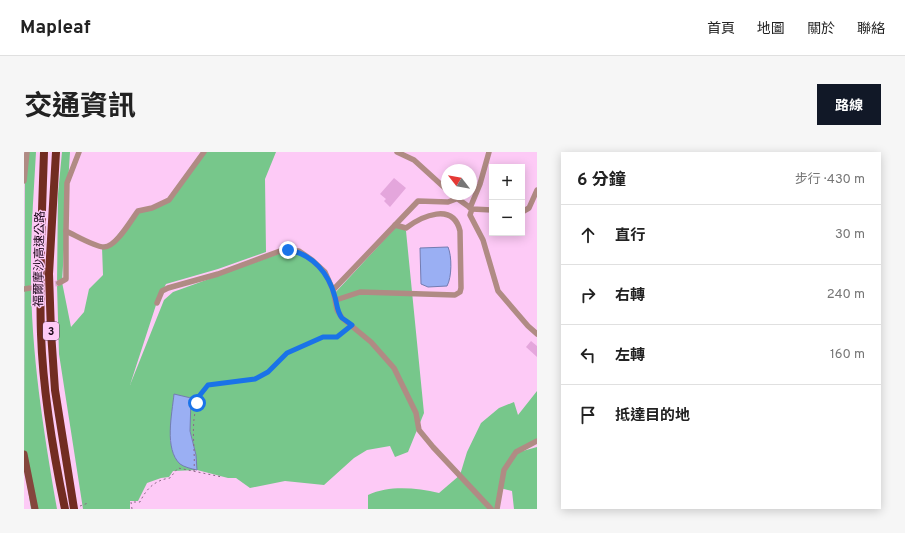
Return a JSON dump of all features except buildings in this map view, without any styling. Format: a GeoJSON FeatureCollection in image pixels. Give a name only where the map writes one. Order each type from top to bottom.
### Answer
{"type":"FeatureCollection","features":[{"type":"Feature","properties":{"kind":"highway","name":"福爾摩沙高速公路"},"geometry":{"type":"LineString","coordinates":[[44,152],[40,262],[41,336],[52,437],[65,509]]}},
{"type":"Feature","properties":{"kind":"highway","name":"福爾摩沙高速公路"},"geometry":{"type":"LineString","coordinates":[[56,152],[49,274],[51,332],[55,390],[76,508]]}},
{"type":"Feature","properties":{"kind":"main road"},"geometry":{"type":"LineString","coordinates":[[24,454],[35,509]]}},
{"type":"Feature","properties":{"kind":"street"},"geometry":{"type":"LineString","coordinates":[[24,181],[28,152]]}},
{"type":"Feature","properties":{"kind":"street"},"geometry":{"type":"LineString","coordinates":[[59,283],[65,280],[66,275],[67,183],[79,152]]}},
{"type":"Feature","properties":{"kind":"street"},"geometry":{"type":"LineString","coordinates":[[66,231],[102,247],[110,245],[116,241],[138,211],[152,208],[169,200],[204,152]]}},
{"type":"Feature","properties":{"kind":"street"},"geometry":{"type":"LineString","coordinates":[[397,152],[414,160],[441,185]]}},
{"type":"Feature","properties":{"kind":"street"},"geometry":{"type":"LineString","coordinates":[[489,152],[480,184],[471,208],[470,216],[483,240],[498,292],[537,334]]}},
{"type":"Feature","properties":{"kind":"street"},"geometry":{"type":"LineString","coordinates":[[525,210],[529,208],[537,190]]}},
{"type":"Feature","properties":{"kind":"street"},"geometry":{"type":"LineString","coordinates":[[333,290],[418,201],[448,202],[453,200]]}},
{"type":"Feature","properties":{"kind":"street"},"geometry":{"type":"LineString","coordinates":[[458,200],[471,208],[489,210]]}},
{"type":"Feature","properties":{"kind":"street"},"geometry":{"type":"LineString","coordinates":[[336,300],[360,292],[455,295],[460,292],[460,231],[455,219],[445,215],[430,214],[406,228],[395,225]]}},
{"type":"Feature","properties":{"kind":"street"},"geometry":{"type":"LineString","coordinates":[[157,303],[162,291],[168,288],[218,274],[280,250],[299,252],[312,260],[325,272],[333,290],[337,310],[342,318],[371,342],[394,368],[416,413],[419,430],[491,509]]}},
{"type":"Feature","properties":{"kind":"street"},"geometry":{"type":"LineString","coordinates":[[497,509],[504,470],[516,452],[537,441]]}},
{"type":"Feature","properties":{"kind":"path"},"geometry":{"type":"LineString","coordinates":[[194,471],[195,454],[193,422],[200,395],[208,385],[255,379],[268,372],[287,353],[323,337],[337,337],[352,325]]}},
{"type":"Feature","properties":{"kind":"path"},"geometry":{"type":"LineString","coordinates":[[132,509],[131,502],[140,502],[150,486],[161,479],[170,478],[178,468],[222,477]]}},
{"type":"Feature","properties":{"kind":"path"},"geometry":{"type":"LineString","coordinates":[[76,508],[88,503]]}},
{"type":"Feature","properties":{"kind":"green space"},"geometry":{"type":"Polygon","coordinates":[[[25,152],[36,152],[31,250],[31,295],[38,387],[57,509],[31,509],[24,464],[25,152]]]}},
{"type":"Feature","properties":{"kind":"green space"},"geometry":{"type":"Polygon","coordinates":[[[62,152],[70,152],[62,282],[71,327],[84,312],[89,289],[103,275],[102,247],[108,246],[138,211],[157,206],[168,198],[202,152],[276,152],[265,179],[266,252],[218,269],[166,284],[156,305],[130,385],[164,300],[173,292],[284,252],[305,255],[323,270],[333,295],[399,224],[406,231],[424,413],[408,452],[395,457],[390,446],[367,450],[354,458],[324,485],[285,481],[250,488],[236,478],[228,478],[197,470],[173,471],[169,477],[147,483],[138,501],[130,501],[130,509],[83,509],[59,354],[57,285],[58,194],[62,152]],[[174,395],[170,442],[196,455],[190,431],[190,398],[174,395]]]}},
{"type":"Feature","properties":{"kind":"green space"},"geometry":{"type":"Polygon","coordinates":[[[537,391],[537,443],[519,452],[537,447],[537,509],[514,509],[512,491],[500,488],[495,509],[368,509],[368,495],[376,492],[403,488],[439,493],[460,475],[467,452],[481,423],[499,408],[514,402],[518,415],[537,391]]]}},
{"type":"Feature","properties":{"kind":"water"},"geometry":{"type":"Polygon","coordinates":[[[448,247],[451,266],[447,286],[428,287],[421,284],[420,248],[448,247]]]}},
{"type":"Feature","properties":{"kind":"water"},"geometry":{"type":"Polygon","coordinates":[[[174,394],[191,398],[190,431],[196,455],[197,470],[180,464],[175,458],[172,450],[170,431],[174,394]]]}},
{"type":"Feature","properties":{"kind":"tunnel"},"geometry":{"type":"LineString","coordinates":[[30,288],[59,283]]}},
{"type":"Feature","properties":{"kind":"route"},"geometry":{"type":"LineString","coordinates":[[197,403],[200,395],[208,385],[255,379],[268,372],[287,353],[323,337],[337,337],[352,325],[342,318],[337,310],[333,290],[325,272],[312,260],[299,252],[288,250]]}}]}
